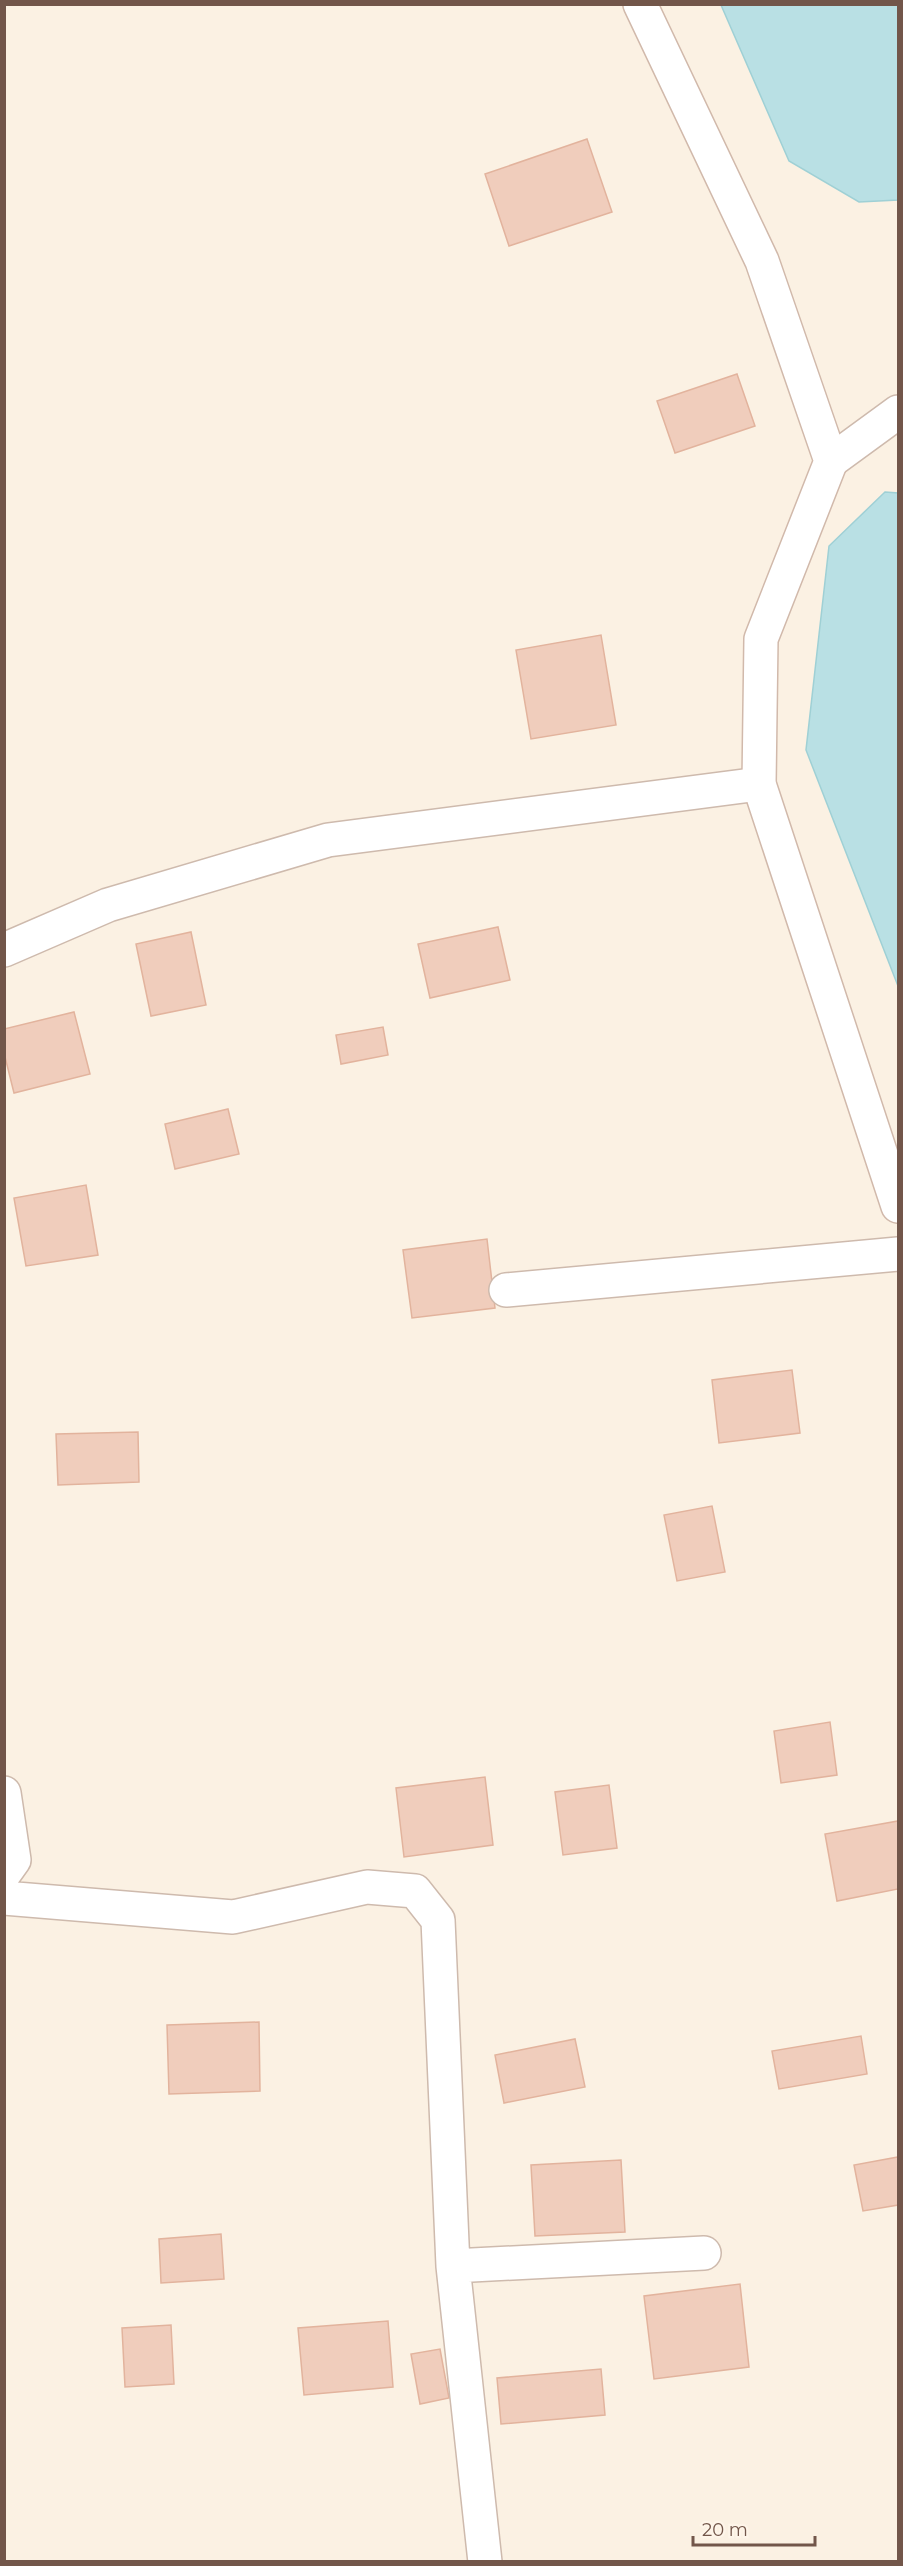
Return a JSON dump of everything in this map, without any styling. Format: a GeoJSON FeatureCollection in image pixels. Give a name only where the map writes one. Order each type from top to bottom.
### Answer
{"type":"FeatureCollection","features":[{"type":"Feature","properties":{"kind":"street"},"geometry":{"type":"LineString","coordinates":[[640,4],[762,261],[831,461]]}},
{"type":"Feature","properties":{"kind":"street"},"geometry":{"type":"LineString","coordinates":[[898,412],[831,461],[761,639],[759,784],[898,1206]]}},
{"type":"Feature","properties":{"kind":"street"},"geometry":{"type":"LineString","coordinates":[[4,950],[108,905],[328,840],[759,784]]}},
{"type":"Feature","properties":{"kind":"street"},"geometry":{"type":"LineString","coordinates":[[506,1290],[898,1254]]}},
{"type":"Feature","properties":{"kind":"street"},"geometry":{"type":"LineString","coordinates":[[4,1793],[14,1860],[4,1874]]}},
{"type":"Feature","properties":{"kind":"street"},"geometry":{"type":"LineString","coordinates":[[4,1898],[233,1917],[368,1887],[415,1891],[438,1920],[453,2266],[485,2562]]}},
{"type":"Feature","properties":{"kind":"street"},"geometry":{"type":"LineString","coordinates":[[453,2266],[704,2253]]}},
{"type":"Feature","properties":{"kind":"water"},"geometry":{"type":"Polygon","coordinates":[[[721,5],[898,5],[898,200],[859,202],[789,161],[721,5]]]}},
{"type":"Feature","properties":{"kind":"water"},"geometry":{"type":"Polygon","coordinates":[[[885,492],[898,493],[898,986],[806,750],[829,546],[885,492]]]}},
{"type":"Feature","properties":{"kind":"building"},"geometry":{"type":"Polygon","coordinates":[[[587,139],[612,212],[509,246],[485,174],[587,139]]]}},
{"type":"Feature","properties":{"kind":"building"},"geometry":{"type":"Polygon","coordinates":[[[737,374],[755,426],[675,453],[657,401],[737,374]]]}},
{"type":"Feature","properties":{"kind":"building"},"geometry":{"type":"Polygon","coordinates":[[[601,635],[616,725],[531,739],[516,650],[601,635]]]}},
{"type":"Feature","properties":{"kind":"building"},"geometry":{"type":"Polygon","coordinates":[[[498,927],[510,980],[430,998],[418,944],[498,927]]]}},
{"type":"Feature","properties":{"kind":"building"},"geometry":{"type":"Polygon","coordinates":[[[191,932],[206,1005],[151,1016],[136,944],[191,932]]]}},
{"type":"Feature","properties":{"kind":"building"},"geometry":{"type":"Polygon","coordinates":[[[74,1012],[90,1074],[14,1093],[4,1053],[4,1029],[74,1012]]]}},
{"type":"Feature","properties":{"kind":"building"},"geometry":{"type":"Polygon","coordinates":[[[383,1027],[388,1055],[341,1064],[336,1035],[383,1027]]]}},
{"type":"Feature","properties":{"kind":"building"},"geometry":{"type":"Polygon","coordinates":[[[228,1109],[239,1154],[175,1169],[165,1124],[228,1109]]]}},
{"type":"Feature","properties":{"kind":"building"},"geometry":{"type":"Polygon","coordinates":[[[86,1185],[98,1255],[26,1266],[14,1198],[86,1185]]]}},
{"type":"Feature","properties":{"kind":"building"},"geometry":{"type":"Polygon","coordinates":[[[487,1239],[495,1308],[412,1318],[403,1250],[487,1239]]]}},
{"type":"Feature","properties":{"kind":"building"},"geometry":{"type":"Polygon","coordinates":[[[792,1370],[800,1433],[719,1443],[712,1380],[792,1370]]]}},
{"type":"Feature","properties":{"kind":"building"},"geometry":{"type":"Polygon","coordinates":[[[138,1432],[139,1482],[58,1485],[56,1434],[138,1432]]]}},
{"type":"Feature","properties":{"kind":"building"},"geometry":{"type":"Polygon","coordinates":[[[712,1506],[725,1572],[677,1581],[664,1515],[712,1506]]]}},
{"type":"Feature","properties":{"kind":"building"},"geometry":{"type":"Polygon","coordinates":[[[830,1722],[837,1775],[781,1783],[774,1731],[830,1722]]]}},
{"type":"Feature","properties":{"kind":"building"},"geometry":{"type":"Polygon","coordinates":[[[485,1777],[493,1845],[404,1857],[396,1788],[485,1777]]]}},
{"type":"Feature","properties":{"kind":"building"},"geometry":{"type":"Polygon","coordinates":[[[609,1785],[617,1848],[563,1855],[555,1792],[609,1785]]]}},
{"type":"Feature","properties":{"kind":"building"},"geometry":{"type":"Polygon","coordinates":[[[898,1821],[898,1889],[837,1901],[825,1834],[898,1821]]]}},
{"type":"Feature","properties":{"kind":"building"},"geometry":{"type":"Polygon","coordinates":[[[259,2022],[260,2091],[169,2094],[167,2025],[259,2022]]]}},
{"type":"Feature","properties":{"kind":"building"},"geometry":{"type":"Polygon","coordinates":[[[861,2036],[867,2074],[779,2089],[772,2051],[861,2036]]]}},
{"type":"Feature","properties":{"kind":"building"},"geometry":{"type":"Polygon","coordinates":[[[575,2039],[585,2087],[504,2103],[495,2055],[575,2039]]]}},
{"type":"Feature","properties":{"kind":"building"},"geometry":{"type":"Polygon","coordinates":[[[898,2157],[898,2205],[863,2211],[854,2165],[898,2157]]]}},
{"type":"Feature","properties":{"kind":"building"},"geometry":{"type":"Polygon","coordinates":[[[621,2160],[625,2232],[535,2236],[531,2165],[621,2160]]]}},
{"type":"Feature","properties":{"kind":"building"},"geometry":{"type":"Polygon","coordinates":[[[221,2234],[224,2279],[161,2283],[159,2239],[221,2234]]]}},
{"type":"Feature","properties":{"kind":"building"},"geometry":{"type":"Polygon","coordinates":[[[740,2284],[749,2367],[654,2379],[644,2296],[740,2284]]]}},
{"type":"Feature","properties":{"kind":"building"},"geometry":{"type":"Polygon","coordinates":[[[388,2321],[393,2387],[304,2395],[298,2328],[388,2321]]]}},
{"type":"Feature","properties":{"kind":"building"},"geometry":{"type":"Polygon","coordinates":[[[171,2325],[174,2384],[125,2387],[122,2328],[171,2325]]]}},
{"type":"Feature","properties":{"kind":"building"},"geometry":{"type":"Polygon","coordinates":[[[440,2349],[449,2398],[420,2404],[411,2354],[440,2349]]]}},
{"type":"Feature","properties":{"kind":"building"},"geometry":{"type":"Polygon","coordinates":[[[601,2369],[605,2415],[501,2424],[497,2378],[601,2369]]]}}]}
